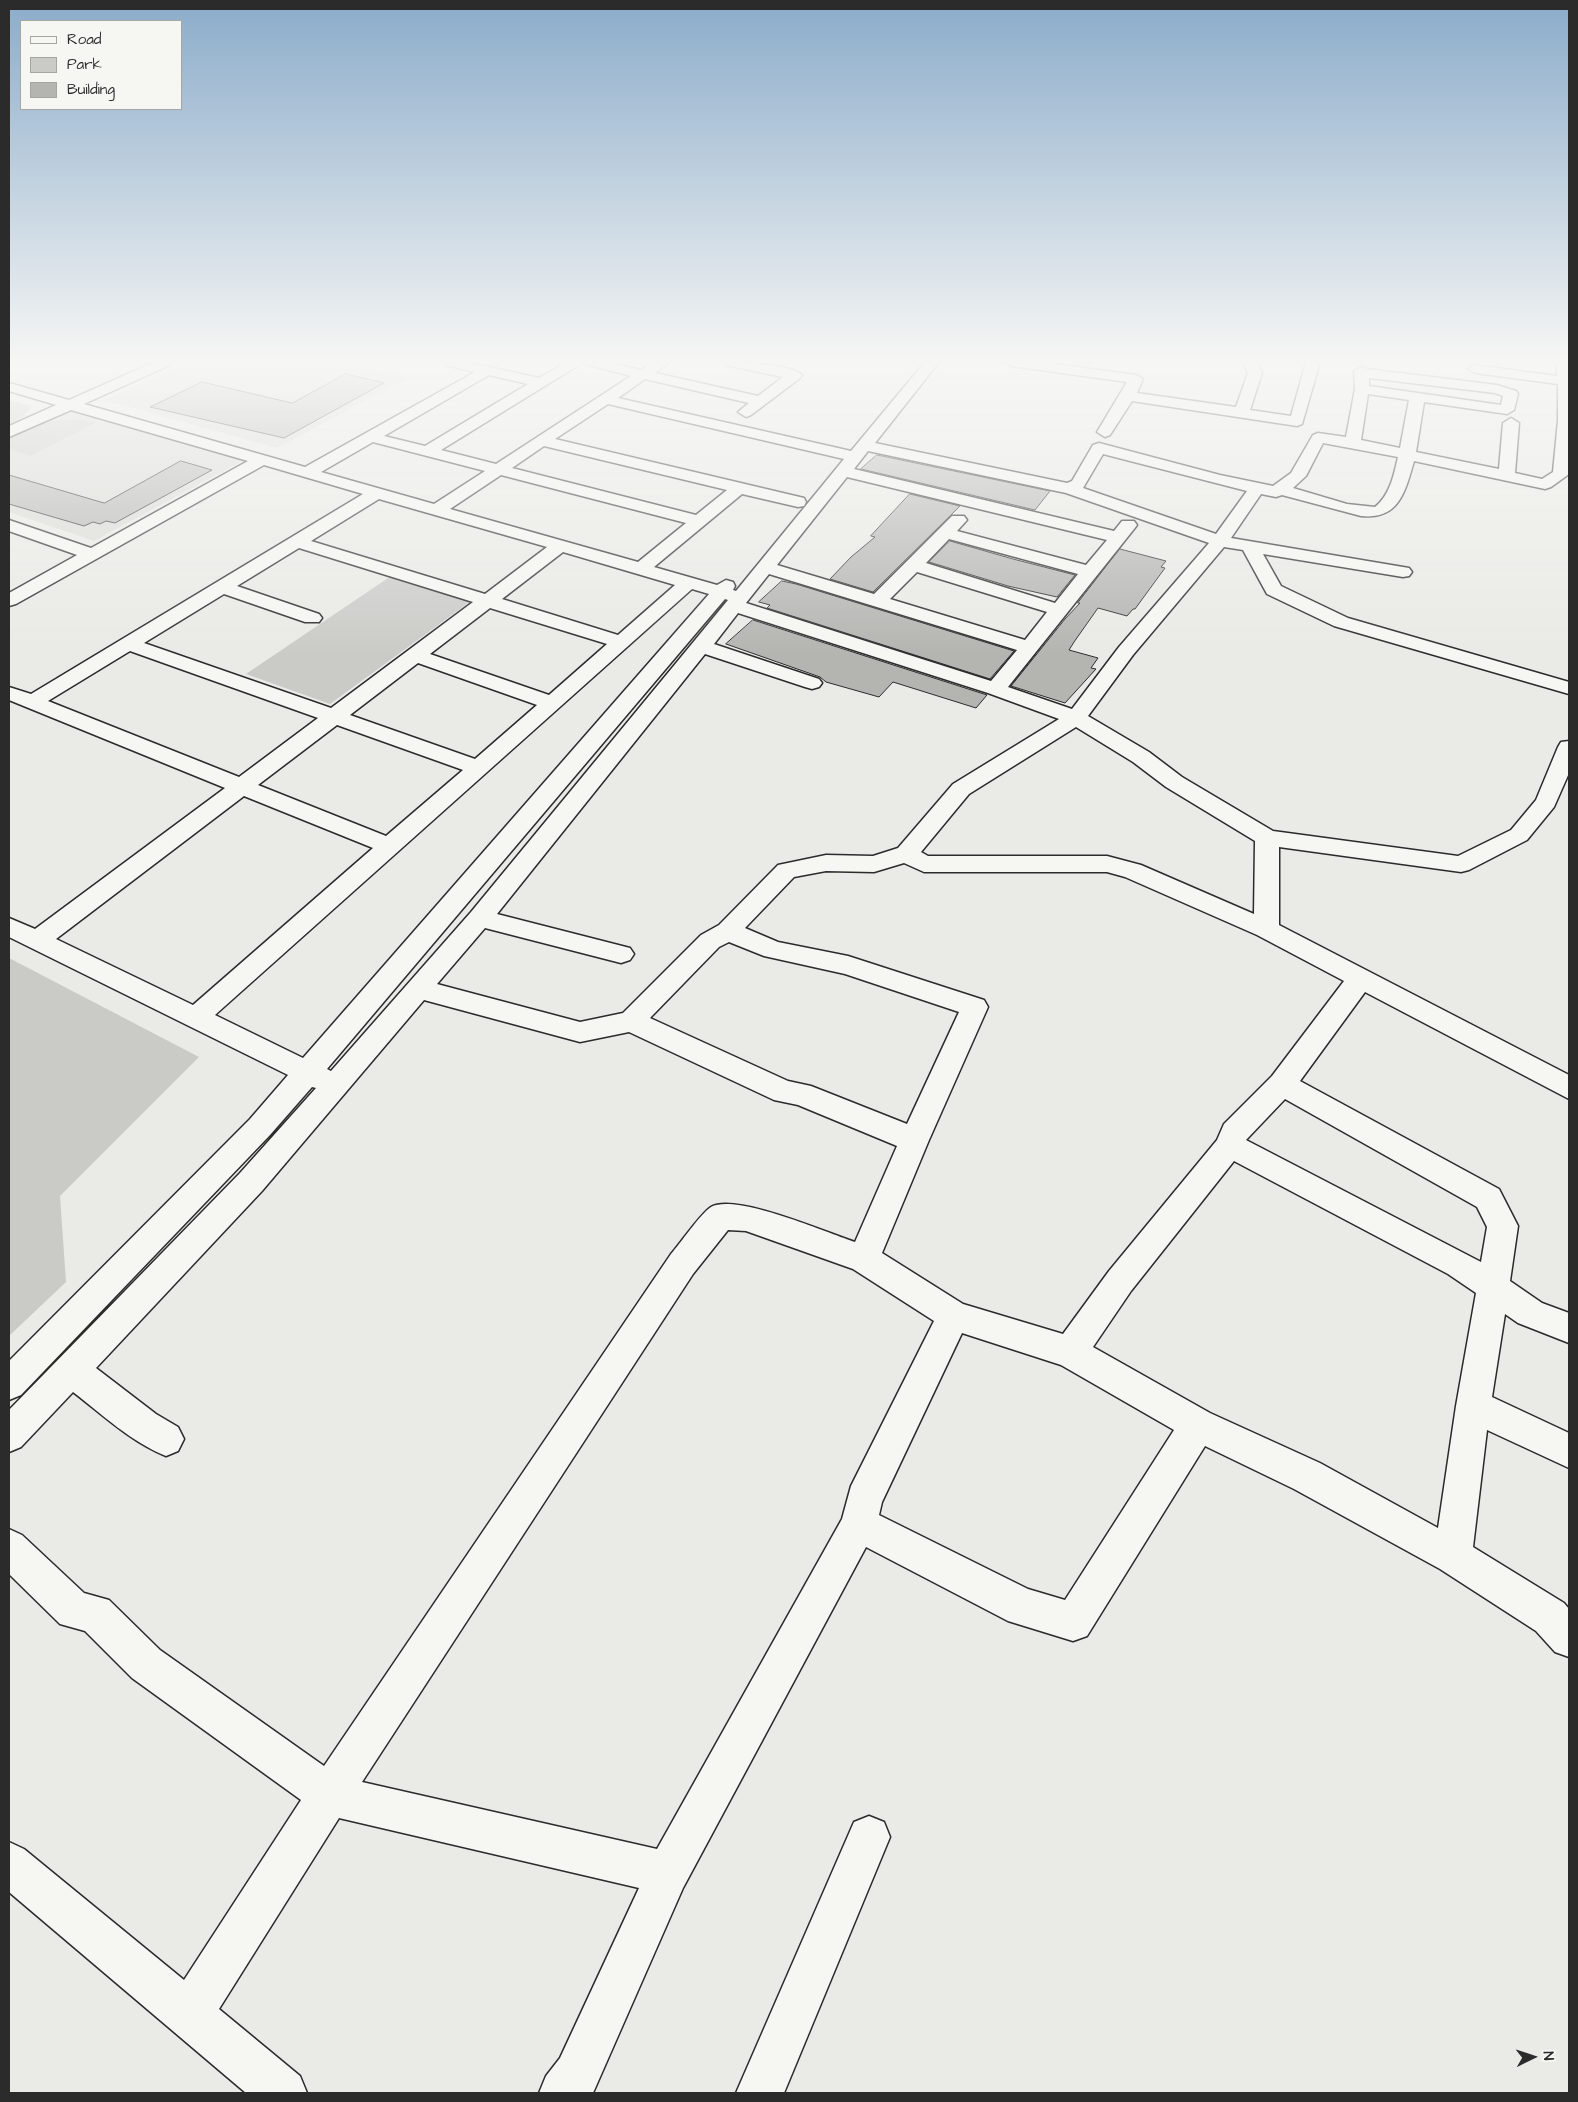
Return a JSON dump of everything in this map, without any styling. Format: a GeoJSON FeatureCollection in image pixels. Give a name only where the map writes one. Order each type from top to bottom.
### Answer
{"type":"FeatureCollection","features":[{"type":"Feature","properties":{"kind":"street"},"geometry":{"type":"LineString","coordinates":[[262,460],[688,583],[1076,718],[1141,757],[1174,782],[1266,838],[1461,864],[1518,835],[1546,802],[1569,747]]}},
{"type":"Feature","properties":{"kind":"street"},"geometry":{"type":"LineString","coordinates":[[9,600],[262,460]]}},
{"type":"Feature","properties":{"kind":"street"},"geometry":{"type":"LineString","coordinates":[[307,473],[330,460]]}},
{"type":"Feature","properties":{"kind":"street"},"geometry":{"type":"LineString","coordinates":[[462,460],[698,521]]}},
{"type":"Feature","properties":{"kind":"street"},"geometry":{"type":"LineString","coordinates":[[436,510],[513,460]]}},
{"type":"Feature","properties":{"kind":"street"},"geometry":{"type":"LineString","coordinates":[[622,460],[798,502]]}},
{"type":"Feature","properties":{"kind":"street"},"geometry":{"type":"LineString","coordinates":[[9,1435],[251,1182],[480,918],[701,646],[798,502],[846,460]]}},
{"type":"Feature","properties":{"kind":"street"},"geometry":{"type":"LineString","coordinates":[[9,1384],[260,1127],[732,598],[765,567],[848,460]]}},
{"type":"Feature","properties":{"kind":"street"},"geometry":{"type":"LineString","coordinates":[[858,460],[975,503],[1118,538]]}},
{"type":"Feature","properties":{"kind":"street"},"geometry":{"type":"LineString","coordinates":[[871,460],[1070,489],[1137,514],[1220,541],[1403,572]]}},
{"type":"Feature","properties":{"kind":"street"},"geometry":{"type":"LineString","coordinates":[[1070,489],[1078,484],[1092,460]]}},
{"type":"Feature","properties":{"kind":"street"},"geometry":{"type":"LineString","coordinates":[[1144,460],[1218,480],[1276,492],[1298,476],[1306,460]]}},
{"type":"Feature","properties":{"kind":"street"},"geometry":{"type":"LineString","coordinates":[[1280,489],[1362,512],[1380,512],[1390,504],[1406,460]]}},
{"type":"Feature","properties":{"kind":"street"},"geometry":{"type":"LineString","coordinates":[[1428,460],[1545,484],[1561,474],[1562,460]]}},
{"type":"Feature","properties":{"kind":"street"},"geometry":{"type":"LineString","coordinates":[[1507,476],[1508,460]]}},
{"type":"Feature","properties":{"kind":"street"},"geometry":{"type":"LineString","coordinates":[[641,569],[739,488]]}},
{"type":"Feature","properties":{"kind":"street"},"geometry":{"type":"LineString","coordinates":[[418,989],[580,1032],[631,1020],[710,941],[728,931],[786,871],[826,863],[874,864],[906,854],[961,790],[1076,718],[1126,651],[1220,541],[1257,488]]}},
{"type":"Feature","properties":{"kind":"street"},"geometry":{"type":"LineString","coordinates":[[33,702],[377,493]]}},
{"type":"Feature","properties":{"kind":"street"},"geometry":{"type":"LineString","coordinates":[[878,601],[975,503]]}},
{"type":"Feature","properties":{"kind":"street"},"geometry":{"type":"LineString","coordinates":[[995,689],[1137,514]]}},
{"type":"Feature","properties":{"kind":"street"},"geometry":{"type":"LineString","coordinates":[[9,525],[92,554]]}},
{"type":"Feature","properties":{"kind":"street"},"geometry":{"type":"LineString","coordinates":[[945,533],[1090,572]]}},
{"type":"Feature","properties":{"kind":"street"},"geometry":{"type":"LineString","coordinates":[[297,542],[621,642]]}},
{"type":"Feature","properties":{"kind":"street"},"geometry":{"type":"LineString","coordinates":[[37,941],[560,546]]}},
{"type":"Feature","properties":{"kind":"street"},"geometry":{"type":"LineString","coordinates":[[1250,546],[1274,590],[1341,622],[1569,688]]}},
{"type":"Feature","properties":{"kind":"street"},"geometry":{"type":"LineString","coordinates":[[914,566],[1059,610]]}},
{"type":"Feature","properties":{"kind":"street"},"geometry":{"type":"LineString","coordinates":[[765,567],[1029,647]]}},
{"type":"Feature","properties":{"kind":"street"},"geometry":{"type":"LineString","coordinates":[[196,1018],[688,583]]}},
{"type":"Feature","properties":{"kind":"street"},"geometry":{"type":"LineString","coordinates":[[222,587],[312,618]]}},
{"type":"Feature","properties":{"kind":"street"},"geometry":{"type":"LineString","coordinates":[[128,644],[479,768]]}},
{"type":"Feature","properties":{"kind":"street"},"geometry":{"type":"LineString","coordinates":[[701,646],[812,683]]}},
{"type":"Feature","properties":{"kind":"street"},"geometry":{"type":"LineString","coordinates":[[415,656],[552,703]]}},
{"type":"Feature","properties":{"kind":"street"},"geometry":{"type":"LineString","coordinates":[[9,693],[390,846]]}},
{"type":"Feature","properties":{"kind":"street"},"geometry":{"type":"LineString","coordinates":[[1266,838],[1266,929]]}},
{"type":"Feature","properties":{"kind":"street"},"geometry":{"type":"LineString","coordinates":[[906,854],[924,864],[1107,864],[1133,871],[1266,929],[1569,1088]]}},
{"type":"Feature","properties":{"kind":"street"},"geometry":{"type":"LineString","coordinates":[[480,918],[621,954]]}},
{"type":"Feature","properties":{"kind":"street"},"geometry":{"type":"LineString","coordinates":[[9,927],[336,1085]]}},
{"type":"Feature","properties":{"kind":"street"},"geometry":{"type":"LineString","coordinates":[[728,931],[773,950],[848,965],[975,1007],[914,1140],[864,1259]]}},
{"type":"Feature","properties":{"kind":"street"},"geometry":{"type":"LineString","coordinates":[[1070,1352],[1120,1281],[1230,1145],[1234,1132],[1282,1084],[1361,978]]}},
{"type":"Feature","properties":{"kind":"street"},"geometry":{"type":"LineString","coordinates":[[631,1020],[784,1092],[801,1094],[914,1140]]}},
{"type":"Feature","properties":{"kind":"street"},"geometry":{"type":"LineString","coordinates":[[1282,1084],[1488,1198],[1503,1226],[1473,1406],[1453,1556]]}},
{"type":"Feature","properties":{"kind":"street"},"geometry":{"type":"LineString","coordinates":[[1230,1145],[1460,1264],[1530,1313],[1569,1328]]}},
{"type":"Feature","properties":{"kind":"street"},"geometry":{"type":"LineString","coordinates":[[188,2015],[329,1795],[682,1264],[721,1217],[746,1218],[864,1259],[954,1316],[1070,1352],[1198,1425],[1308,1476],[1453,1556],[1550,1617],[1569,1638]]}},
{"type":"Feature","properties":{"kind":"street"},"geometry":{"type":"LineString","coordinates":[[563,2093],[577,2075],[668,1873],[859,1524],[864,1499],[954,1316]]}},
{"type":"Feature","properties":{"kind":"street"},"geometry":{"type":"LineString","coordinates":[[72,1370],[144,1426],[166,1439]]}},
{"type":"Feature","properties":{"kind":"street"},"geometry":{"type":"LineString","coordinates":[[1473,1406],[1569,1451]]}},
{"type":"Feature","properties":{"kind":"street"},"geometry":{"type":"LineString","coordinates":[[859,1524],[1022,1607],[1074,1622],[1198,1425]]}},
{"type":"Feature","properties":{"kind":"street"},"geometry":{"type":"LineString","coordinates":[[9,1548],[74,1610],[95,1614],[146,1664],[329,1795],[668,1873]]}},
{"type":"Feature","properties":{"kind":"street"},"geometry":{"type":"LineString","coordinates":[[769,2089],[869,1837]]}},
{"type":"Feature","properties":{"kind":"street"},"geometry":{"type":"LineString","coordinates":[[9,1864],[284,2093]]}},
{"type":"Feature","properties":{"kind":"shaded area"},"geometry":{"type":"Polygon","coordinates":[[[9,460],[244,460],[94,541],[9,512],[9,460]]]}},
{"type":"Feature","properties":{"kind":"green space"},"geometry":{"type":"Polygon","coordinates":[[[391,576],[471,601],[330,704],[246,674],[391,576]]]}},
{"type":"Feature","properties":{"kind":"green space"},"geometry":{"type":"Polygon","coordinates":[[[9,958],[199,1057],[60,1196],[66,1282],[9,1336],[9,958]]]}},
{"type":"Feature","properties":{"kind":"building"},"geometry":{"type":"Polygon","coordinates":[[[871,460],[901,460],[1050,491],[1035,510],[861,469],[871,460]]]}},
{"type":"Feature","properties":{"kind":"building"},"geometry":{"type":"Polygon","coordinates":[[[181,461],[212,470],[115,523],[106,521],[100,524],[93,522],[84,526],[9,504],[9,475],[104,503],[181,461]]]}},
{"type":"Feature","properties":{"kind":"building"},"geometry":{"type":"Polygon","coordinates":[[[910,494],[960,506],[873,592],[830,579],[851,557],[875,537],[871,536],[910,494]]]}},
{"type":"Feature","properties":{"kind":"building"},"geometry":{"type":"Polygon","coordinates":[[[950,541],[1075,575],[1057,597],[1008,586],[929,562],[950,541]]]}},
{"type":"Feature","properties":{"kind":"building"},"geometry":{"type":"Polygon","coordinates":[[[1120,549],[1166,561],[1161,567],[1165,568],[1135,609],[1127,616],[1098,608],[1074,642],[1069,650],[1098,658],[1091,668],[1096,669],[1065,703],[1011,686],[1080,603],[1078,603],[1120,549]]]}},
{"type":"Feature","properties":{"kind":"building"},"geometry":{"type":"Polygon","coordinates":[[[782,581],[1014,651],[990,679],[767,608],[770,605],[759,602],[782,581]]]}},
{"type":"Feature","properties":{"kind":"building"},"geometry":{"type":"Polygon","coordinates":[[[753,620],[987,695],[976,708],[893,682],[879,697],[826,682],[820,677],[726,644],[753,620]]]}}]}
